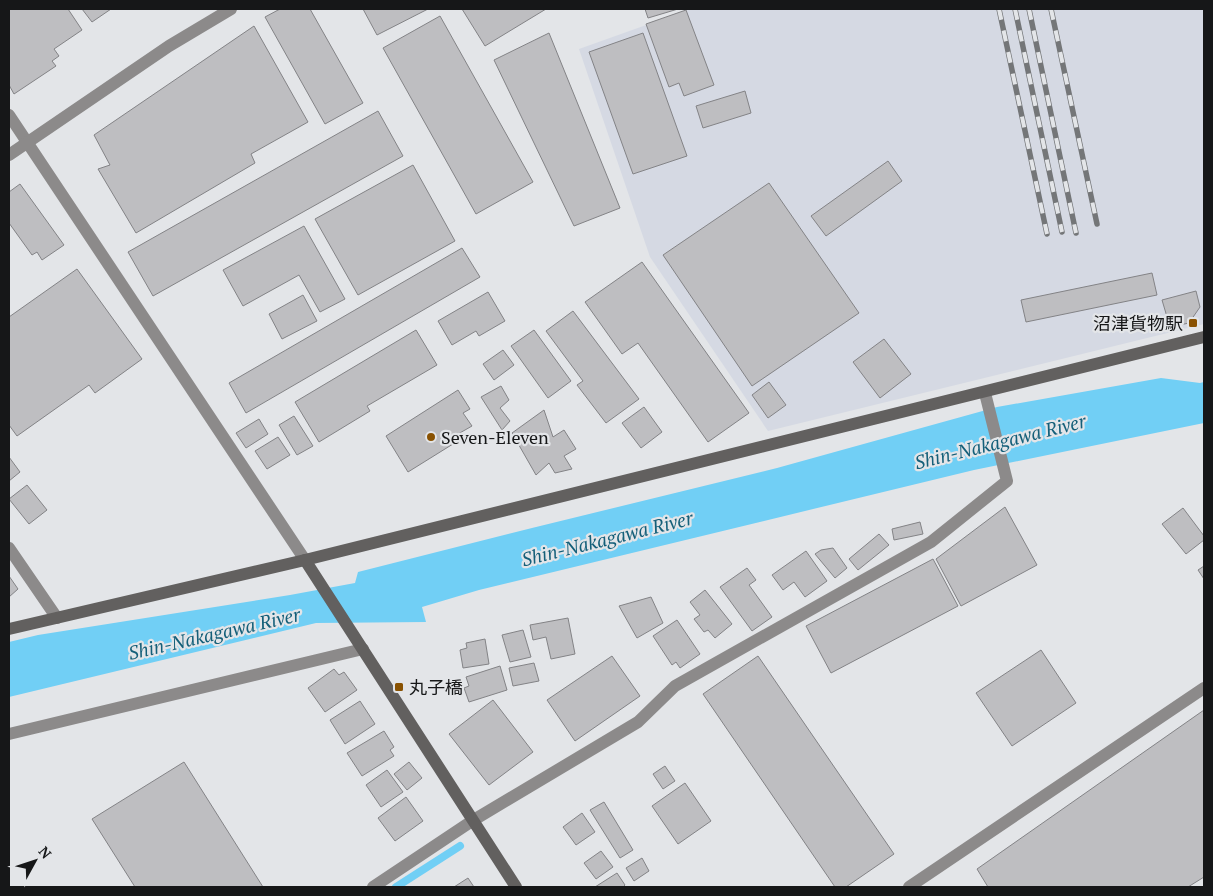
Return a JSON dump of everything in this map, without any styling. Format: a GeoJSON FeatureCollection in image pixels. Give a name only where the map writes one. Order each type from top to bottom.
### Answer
{"type":"FeatureCollection","features":[{"type":"Feature","properties":{"kind":"street"},"geometry":{"type":"LineString","coordinates":[[9,156],[169,46],[231,9]]}},
{"type":"Feature","properties":{"kind":"street"},"geometry":{"type":"LineString","coordinates":[[9,115],[314,572],[516,887]]}},
{"type":"Feature","properties":{"kind":"street"},"geometry":{"type":"LineString","coordinates":[[9,629],[305,560],[985,393],[1204,337]]}},
{"type":"Feature","properties":{"kind":"street"},"geometry":{"type":"LineString","coordinates":[[373,887],[472,821],[638,722],[675,686],[931,542],[1007,481],[985,393]]}},
{"type":"Feature","properties":{"kind":"street"},"geometry":{"type":"LineString","coordinates":[[9,548],[58,618]]}},
{"type":"Feature","properties":{"kind":"street"},"geometry":{"type":"LineString","coordinates":[[9,734],[363,649]]}},
{"type":"Feature","properties":{"kind":"street"},"geometry":{"type":"LineString","coordinates":[[909,887],[1204,688]]}},
{"type":"Feature","properties":{"kind":"shaded area"},"geometry":{"type":"Polygon","coordinates":[[[691,9],[1204,9],[1204,324],[768,431],[650,257],[579,49],[691,9]]]}},
{"type":"Feature","properties":{"kind":"water","name":"Shin-Nakagawa River"},"geometry":{"type":"Polygon","coordinates":[[[1161,378],[1204,382],[1204,423],[974,470],[479,590],[422,607],[426,622],[316,623],[9,697],[9,642],[38,635],[355,583],[358,572],[777,468],[997,407],[1161,378]]]}},
{"type":"Feature","properties":{"kind":"building"},"geometry":{"type":"Polygon","coordinates":[[[9,9],[68,9],[82,30],[54,49],[59,56],[52,61],[56,66],[14,94],[9,85],[9,9]]]}},
{"type":"Feature","properties":{"kind":"building"},"geometry":{"type":"Polygon","coordinates":[[[82,9],[111,9],[92,22],[82,9]]]}},
{"type":"Feature","properties":{"kind":"building"},"geometry":{"type":"Polygon","coordinates":[[[280,9],[310,9],[363,103],[325,124],[265,17],[280,9]]]}},
{"type":"Feature","properties":{"kind":"building"},"geometry":{"type":"Polygon","coordinates":[[[363,9],[428,9],[377,35],[363,9]]]}},
{"type":"Feature","properties":{"kind":"building"},"geometry":{"type":"Polygon","coordinates":[[[462,9],[546,9],[485,46],[462,9]]]}},
{"type":"Feature","properties":{"kind":"building"},"geometry":{"type":"Polygon","coordinates":[[[645,9],[678,9],[648,18],[645,9]]]}},
{"type":"Feature","properties":{"kind":"building"},"geometry":{"type":"Polygon","coordinates":[[[686,10],[714,85],[684,96],[679,83],[669,87],[646,24],[686,10]]]}},
{"type":"Feature","properties":{"kind":"building"},"geometry":{"type":"Polygon","coordinates":[[[440,16],[533,182],[476,214],[383,48],[440,16]]]}},
{"type":"Feature","properties":{"kind":"building"},"geometry":{"type":"Polygon","coordinates":[[[254,26],[308,122],[251,154],[255,163],[136,233],[98,169],[110,165],[94,135],[254,26]]]}},
{"type":"Feature","properties":{"kind":"building"},"geometry":{"type":"Polygon","coordinates":[[[549,33],[620,208],[574,226],[494,60],[549,33]]]}},
{"type":"Feature","properties":{"kind":"building"},"geometry":{"type":"Polygon","coordinates":[[[643,33],[687,156],[633,174],[589,52],[643,33]]]}},
{"type":"Feature","properties":{"kind":"building"},"geometry":{"type":"Polygon","coordinates":[[[745,91],[751,113],[703,128],[696,106],[745,91]]]}},
{"type":"Feature","properties":{"kind":"building"},"geometry":{"type":"Polygon","coordinates":[[[378,111],[403,156],[153,296],[128,252],[378,111]]]}},
{"type":"Feature","properties":{"kind":"building"},"geometry":{"type":"Polygon","coordinates":[[[888,161],[902,181],[826,236],[811,216],[888,161]]]}},
{"type":"Feature","properties":{"kind":"building"},"geometry":{"type":"Polygon","coordinates":[[[413,165],[455,241],[358,295],[315,219],[413,165]]]}},
{"type":"Feature","properties":{"kind":"building"},"geometry":{"type":"Polygon","coordinates":[[[769,183],[859,313],[752,386],[663,255],[769,183]]]}},
{"type":"Feature","properties":{"kind":"building"},"geometry":{"type":"Polygon","coordinates":[[[20,184],[64,245],[42,260],[37,252],[32,255],[9,223],[9,192],[20,184]]]}},
{"type":"Feature","properties":{"kind":"building"},"geometry":{"type":"Polygon","coordinates":[[[304,226],[345,299],[320,312],[299,275],[243,306],[223,270],[304,226]]]}},
{"type":"Feature","properties":{"kind":"building"},"geometry":{"type":"Polygon","coordinates":[[[462,248],[480,277],[246,413],[229,383],[462,248]]]}},
{"type":"Feature","properties":{"kind":"building"},"geometry":{"type":"Polygon","coordinates":[[[642,262],[749,413],[708,442],[638,343],[622,354],[585,302],[642,262]]]}},
{"type":"Feature","properties":{"kind":"building"},"geometry":{"type":"Polygon","coordinates":[[[77,269],[142,359],[95,393],[89,385],[17,436],[9,425],[9,317],[77,269]]]}},
{"type":"Feature","properties":{"kind":"building"},"geometry":{"type":"Polygon","coordinates":[[[1152,273],[1157,295],[1026,322],[1021,300],[1152,273]]]}},
{"type":"Feature","properties":{"kind":"building"},"geometry":{"type":"Polygon","coordinates":[[[1196,291],[1200,307],[1189,323],[1170,327],[1162,300],[1196,291]]]}},
{"type":"Feature","properties":{"kind":"building"},"geometry":{"type":"Polygon","coordinates":[[[488,292],[505,321],[479,336],[476,331],[452,345],[438,321],[488,292]]]}},
{"type":"Feature","properties":{"kind":"building"},"geometry":{"type":"Polygon","coordinates":[[[303,295],[317,321],[282,339],[269,314],[303,295]]]}},
{"type":"Feature","properties":{"kind":"building"},"geometry":{"type":"Polygon","coordinates":[[[573,311],[639,399],[606,423],[577,385],[583,381],[546,331],[573,311]]]}},
{"type":"Feature","properties":{"kind":"building"},"geometry":{"type":"Polygon","coordinates":[[[416,330],[437,365],[367,406],[370,411],[319,442],[295,402],[416,330]]]}},
{"type":"Feature","properties":{"kind":"building"},"geometry":{"type":"Polygon","coordinates":[[[534,330],[571,381],[548,398],[511,346],[534,330]]]}},
{"type":"Feature","properties":{"kind":"building"},"geometry":{"type":"Polygon","coordinates":[[[884,339],[911,374],[880,398],[853,362],[884,339]]]}},
{"type":"Feature","properties":{"kind":"building"},"geometry":{"type":"Polygon","coordinates":[[[503,350],[514,365],[494,380],[483,364],[503,350]]]}},
{"type":"Feature","properties":{"kind":"building"},"geometry":{"type":"Polygon","coordinates":[[[769,382],[786,405],[768,418],[752,395],[769,382]]]}},
{"type":"Feature","properties":{"kind":"building"},"geometry":{"type":"Polygon","coordinates":[[[501,386],[509,400],[500,408],[510,421],[502,430],[481,397],[501,386]]]}},
{"type":"Feature","properties":{"kind":"building"},"geometry":{"type":"Polygon","coordinates":[[[458,390],[470,409],[463,413],[472,426],[458,434],[461,439],[408,472],[386,436],[458,390]]]}},
{"type":"Feature","properties":{"kind":"building"},"geometry":{"type":"Polygon","coordinates":[[[644,407],[662,432],[641,448],[622,423],[644,407]]]}},
{"type":"Feature","properties":{"kind":"building"},"geometry":{"type":"Polygon","coordinates":[[[544,410],[553,437],[564,430],[576,449],[564,456],[572,469],[555,473],[549,463],[536,475],[512,433],[544,410]]]}},
{"type":"Feature","properties":{"kind":"building"},"geometry":{"type":"Polygon","coordinates":[[[294,416],[313,446],[297,455],[279,425],[294,416]]]}},
{"type":"Feature","properties":{"kind":"building"},"geometry":{"type":"Polygon","coordinates":[[[259,419],[268,434],[246,448],[236,433],[259,419]]]}},
{"type":"Feature","properties":{"kind":"building"},"geometry":{"type":"Polygon","coordinates":[[[278,437],[290,455],[267,469],[255,451],[278,437]]]}},
{"type":"Feature","properties":{"kind":"building"},"geometry":{"type":"Polygon","coordinates":[[[9,457],[20,472],[9,481],[9,457]]]}},
{"type":"Feature","properties":{"kind":"building"},"geometry":{"type":"Polygon","coordinates":[[[27,485],[47,510],[29,524],[9,499],[27,485]]]}},
{"type":"Feature","properties":{"kind":"building"},"geometry":{"type":"Polygon","coordinates":[[[1005,507],[1037,565],[961,606],[936,559],[1005,507]]]}},
{"type":"Feature","properties":{"kind":"building"},"geometry":{"type":"Polygon","coordinates":[[[1183,508],[1204,536],[1204,540],[1186,554],[1162,524],[1183,508]]]}},
{"type":"Feature","properties":{"kind":"building"},"geometry":{"type":"Polygon","coordinates":[[[920,522],[923,534],[894,540],[892,529],[920,522]]]}},
{"type":"Feature","properties":{"kind":"building"},"geometry":{"type":"Polygon","coordinates":[[[879,534],[889,545],[858,570],[849,559],[879,534]]]}},
{"type":"Feature","properties":{"kind":"building"},"geometry":{"type":"Polygon","coordinates":[[[833,548],[847,568],[835,578],[815,554],[821,550],[833,548]]]}},
{"type":"Feature","properties":{"kind":"building"},"geometry":{"type":"Polygon","coordinates":[[[806,551],[827,581],[805,597],[794,582],[783,590],[772,575],[806,551]]]}},
{"type":"Feature","properties":{"kind":"building"},"geometry":{"type":"Polygon","coordinates":[[[933,559],[958,606],[831,673],[806,626],[933,559]]]}},
{"type":"Feature","properties":{"kind":"building"},"geometry":{"type":"Polygon","coordinates":[[[1204,566],[1204,579],[1198,570],[1204,566]]]}},
{"type":"Feature","properties":{"kind":"building"},"geometry":{"type":"Polygon","coordinates":[[[747,568],[756,580],[749,585],[772,617],[752,631],[720,587],[747,568]]]}},
{"type":"Feature","properties":{"kind":"building"},"geometry":{"type":"Polygon","coordinates":[[[9,576],[18,589],[9,597],[9,576]]]}},
{"type":"Feature","properties":{"kind":"building"},"geometry":{"type":"Polygon","coordinates":[[[705,590],[732,624],[715,638],[708,630],[704,632],[694,619],[700,615],[690,602],[705,590]]]}},
{"type":"Feature","properties":{"kind":"building"},"geometry":{"type":"Polygon","coordinates":[[[651,597],[663,623],[637,638],[619,606],[651,597]]]}},
{"type":"Feature","properties":{"kind":"building"},"geometry":{"type":"Polygon","coordinates":[[[568,618],[575,654],[551,659],[546,637],[533,640],[530,625],[568,618]]]}},
{"type":"Feature","properties":{"kind":"building"},"geometry":{"type":"Polygon","coordinates":[[[677,620],[700,654],[680,668],[676,662],[672,665],[653,636],[677,620]]]}},
{"type":"Feature","properties":{"kind":"building"},"geometry":{"type":"Polygon","coordinates":[[[523,630],[531,657],[510,662],[502,635],[523,630]]]}},
{"type":"Feature","properties":{"kind":"building"},"geometry":{"type":"Polygon","coordinates":[[[485,639],[489,664],[463,668],[460,650],[467,648],[466,643],[485,639]]]}},
{"type":"Feature","properties":{"kind":"building"},"geometry":{"type":"Polygon","coordinates":[[[1041,650],[1076,703],[1012,746],[976,693],[1041,650]]]}},
{"type":"Feature","properties":{"kind":"building"},"geometry":{"type":"Polygon","coordinates":[[[612,656],[640,696],[575,741],[547,700],[612,656]]]}},
{"type":"Feature","properties":{"kind":"building"},"geometry":{"type":"Polygon","coordinates":[[[758,656],[894,854],[846,887],[835,887],[703,694],[758,656]]]}},
{"type":"Feature","properties":{"kind":"building"},"geometry":{"type":"Polygon","coordinates":[[[534,663],[539,681],[513,686],[509,668],[534,663]]]}},
{"type":"Feature","properties":{"kind":"building"},"geometry":{"type":"Polygon","coordinates":[[[500,666],[507,690],[469,702],[464,688],[469,686],[466,677],[500,666]]]}},
{"type":"Feature","properties":{"kind":"building"},"geometry":{"type":"Polygon","coordinates":[[[334,669],[339,675],[344,672],[357,690],[325,712],[308,688],[334,669]]]}},
{"type":"Feature","properties":{"kind":"building"},"geometry":{"type":"Polygon","coordinates":[[[493,700],[533,752],[489,785],[449,734],[493,700]]]}},
{"type":"Feature","properties":{"kind":"building"},"geometry":{"type":"Polygon","coordinates":[[[360,701],[375,724],[345,744],[330,720],[360,701]]]}},
{"type":"Feature","properties":{"kind":"building"},"geometry":{"type":"Polygon","coordinates":[[[1204,710],[1204,877],[1188,887],[988,887],[977,869],[1204,710]]]}},
{"type":"Feature","properties":{"kind":"building"},"geometry":{"type":"Polygon","coordinates":[[[384,731],[394,747],[390,750],[394,756],[362,776],[347,753],[384,731]]]}},
{"type":"Feature","properties":{"kind":"building"},"geometry":{"type":"Polygon","coordinates":[[[184,762],[263,887],[135,887],[92,819],[184,762]]]}},
{"type":"Feature","properties":{"kind":"building"},"geometry":{"type":"Polygon","coordinates":[[[409,762],[422,778],[407,790],[394,774],[409,762]]]}},
{"type":"Feature","properties":{"kind":"building"},"geometry":{"type":"Polygon","coordinates":[[[665,766],[675,781],[663,789],[653,774],[665,766]]]}},
{"type":"Feature","properties":{"kind":"building"},"geometry":{"type":"Polygon","coordinates":[[[387,770],[403,792],[381,807],[366,785],[387,770]]]}},
{"type":"Feature","properties":{"kind":"building"},"geometry":{"type":"Polygon","coordinates":[[[685,783],[711,821],[678,844],[652,806],[685,783]]]}},
{"type":"Feature","properties":{"kind":"building"},"geometry":{"type":"Polygon","coordinates":[[[406,797],[423,821],[395,841],[378,818],[406,797]]]}},
{"type":"Feature","properties":{"kind":"building"},"geometry":{"type":"Polygon","coordinates":[[[604,802],[633,850],[620,858],[590,810],[604,802]]]}},
{"type":"Feature","properties":{"kind":"building"},"geometry":{"type":"Polygon","coordinates":[[[582,813],[595,832],[576,845],[563,827],[582,813]]]}},
{"type":"Feature","properties":{"kind":"building"},"geometry":{"type":"Polygon","coordinates":[[[601,851],[613,867],[596,879],[584,863],[601,851]]]}},
{"type":"Feature","properties":{"kind":"building"},"geometry":{"type":"Polygon","coordinates":[[[642,858],[649,871],[634,881],[626,868],[642,858]]]}},
{"type":"Feature","properties":{"kind":"building"},"geometry":{"type":"Polygon","coordinates":[[[617,873],[625,885],[623,887],[595,887],[617,873]]]}},
{"type":"Feature","properties":{"kind":"building"},"geometry":{"type":"Polygon","coordinates":[[[468,878],[474,887],[454,887],[468,878]]]}},
{"type":"Feature","properties":{"kind":"waterway"},"geometry":{"type":"LineString","coordinates":[[396,887],[460,846]]}},
{"type":"Feature","properties":{"kind":"railway"},"geometry":{"type":"LineString","coordinates":[[999,9],[1047,234]]}},
{"type":"Feature","properties":{"kind":"railway"},"geometry":{"type":"LineString","coordinates":[[1015,9],[1062,232]]}},
{"type":"Feature","properties":{"kind":"railway"},"geometry":{"type":"LineString","coordinates":[[1029,9],[1076,233]]}},
{"type":"Feature","properties":{"kind":"railway"},"geometry":{"type":"LineString","coordinates":[[1051,9],[1097,224]]}},
{"type":"Feature","properties":{"kind":"place","name":"沼津貨物駅"},"geometry":{"type":"Point","coordinates":[1193,323]}},
{"type":"Feature","properties":{"kind":"place","name":"Seven-Eleven"},"geometry":{"type":"Point","coordinates":[431,437]}},
{"type":"Feature","properties":{"kind":"place","name":"丸子橋"},"geometry":{"type":"Point","coordinates":[399,687]}}]}
